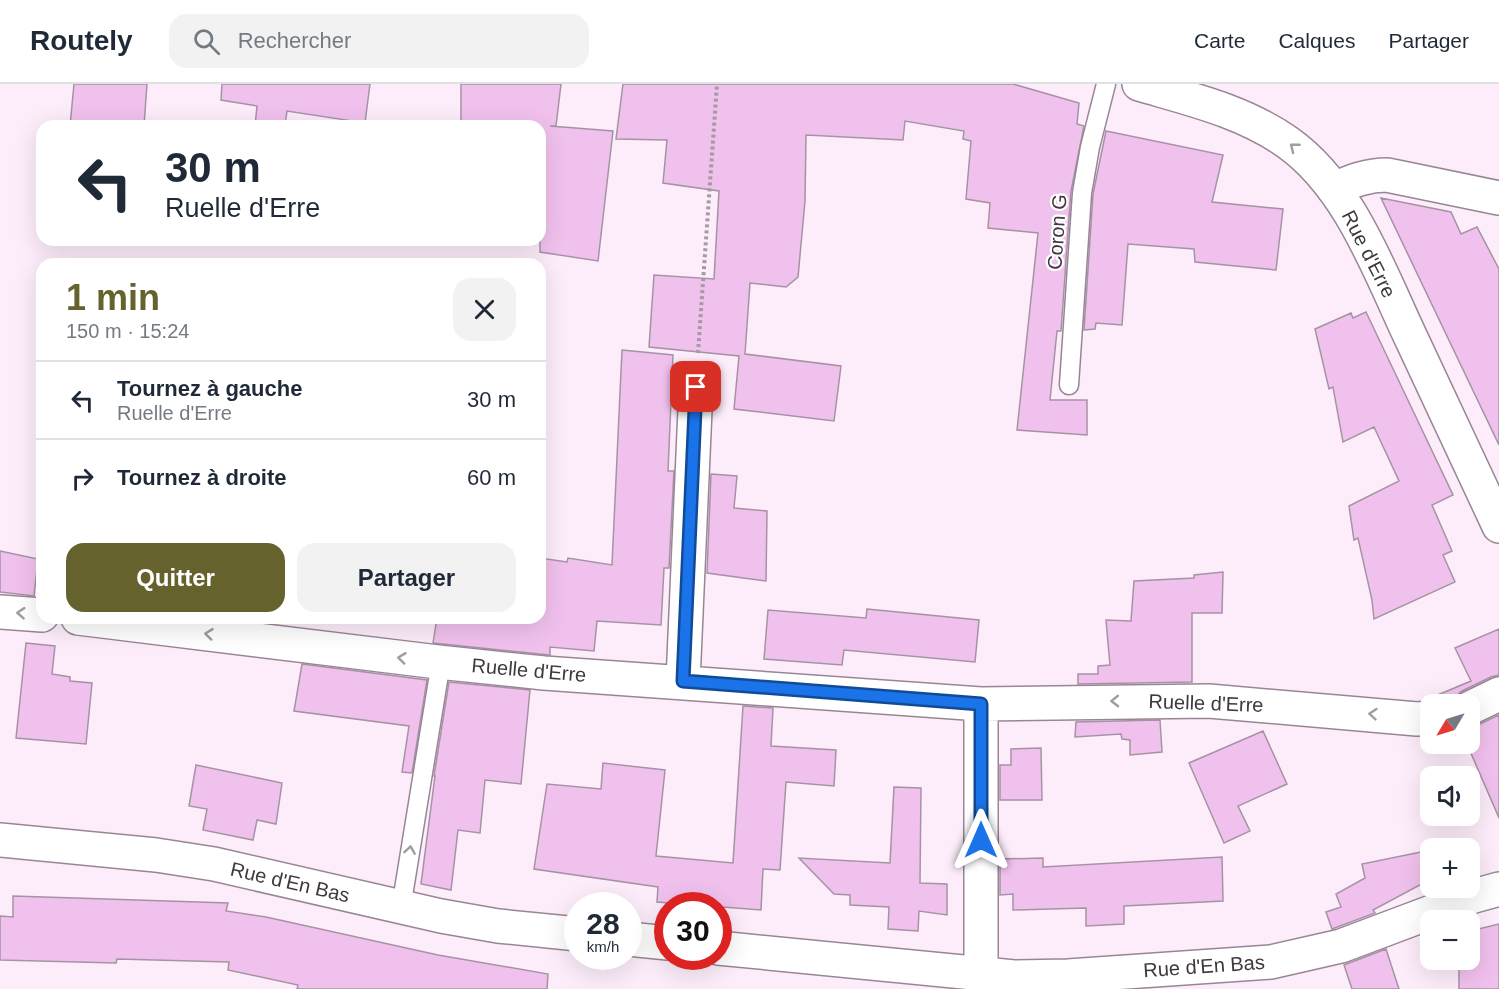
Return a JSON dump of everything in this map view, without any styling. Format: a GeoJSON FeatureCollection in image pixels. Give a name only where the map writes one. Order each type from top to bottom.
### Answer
{"type":"FeatureCollection","features":[{"type":"Feature","properties":{"kind":"street","name":"Rue d'Erre"},"geometry":{"type":"LineString","coordinates":[[1139,84],[1223,110],[1269,130],[1306,157],[1321,172],[1347,209],[1374,260],[1499,526]]}},
{"type":"Feature","properties":{"kind":"street"},"geometry":{"type":"LineString","coordinates":[[1334,189],[1372,175],[1387,175],[1499,198]]}},
{"type":"Feature","properties":{"kind":"street"},"geometry":{"type":"LineString","coordinates":[[683,681],[696,387]]}},
{"type":"Feature","properties":{"kind":"street"},"geometry":{"type":"LineString","coordinates":[[0,612],[36,615]]}},
{"type":"Feature","properties":{"kind":"street","name":"Ruelle d'Erre"},"geometry":{"type":"LineString","coordinates":[[128,624],[544,673],[683,681],[981,704],[1144,700],[1209,701],[1420,719]]}},
{"type":"Feature","properties":{"kind":"street"},"geometry":{"type":"LineString","coordinates":[[1480,703],[1499,694]]}},
{"type":"Feature","properties":{"kind":"street"},"geometry":{"type":"LineString","coordinates":[[981,704],[981,975]]}},
{"type":"Feature","properties":{"kind":"street","name":"Rue d'En Bas"},"geometry":{"type":"LineString","coordinates":[[0,840],[156,855],[214,864],[401,908],[498,926],[564,933]]}},
{"type":"Feature","properties":{"kind":"street","name":"Rue d'En Bas"},"geometry":{"type":"LineString","coordinates":[[732,949],[1014,977],[1068,976],[1271,962],[1341,946],[1474,896],[1499,889]]}},
{"type":"Feature","properties":{"kind":"lane","name":"Coron G"},"geometry":{"type":"LineString","coordinates":[[1069,385],[1082,193],[1090,147],[1106,84]]}},
{"type":"Feature","properties":{"kind":"lane"},"geometry":{"type":"LineString","coordinates":[[401,908],[441,662]]}},
{"type":"Feature","properties":{"kind":"path"},"geometry":{"type":"LineString","coordinates":[[696,387],[717,84]]}},
{"type":"Feature","properties":{"kind":"building"},"geometry":{"type":"Polygon","coordinates":[[[74,84],[147,84],[144,120],[71,120],[74,84]]]}},
{"type":"Feature","properties":{"kind":"building"},"geometry":{"type":"Polygon","coordinates":[[[222,84],[370,84],[365,120],[346,120],[287,111],[286,120],[256,120],[257,106],[221,100],[222,84]]]}},
{"type":"Feature","properties":{"kind":"building"},"geometry":{"type":"Polygon","coordinates":[[[461,84],[561,84],[556,126],[550,126],[613,131],[598,261],[540,252],[540,246],[546,246],[546,120],[461,120],[461,84]]]}},
{"type":"Feature","properties":{"kind":"building"},"geometry":{"type":"Polygon","coordinates":[[[623,84],[1013,84],[1079,103],[1077,124],[1084,126],[1071,191],[1061,331],[1057,331],[1050,400],[1087,400],[1087,435],[1017,430],[1038,233],[988,228],[990,203],[966,199],[971,141],[963,139],[964,131],[905,121],[903,140],[806,135],[805,201],[798,277],[786,287],[750,283],[745,354],[841,366],[834,421],[734,409],[739,356],[649,347],[654,275],[714,279],[719,191],[663,183],[667,140],[616,139],[623,84]]]}},
{"type":"Feature","properties":{"kind":"building"},"geometry":{"type":"Polygon","coordinates":[[[1106,131],[1223,155],[1212,202],[1283,209],[1276,270],[1195,262],[1194,249],[1128,244],[1122,325],[1096,323],[1095,329],[1084,330],[1093,194],[1106,131]]]}},
{"type":"Feature","properties":{"kind":"building"},"geometry":{"type":"Polygon","coordinates":[[[1381,198],[1451,212],[1461,234],[1477,227],[1499,269],[1499,445],[1381,198]]]}},
{"type":"Feature","properties":{"kind":"building"},"geometry":{"type":"Polygon","coordinates":[[[1366,312],[1453,495],[1432,505],[1452,551],[1443,555],[1455,582],[1374,619],[1358,538],[1354,540],[1349,506],[1399,481],[1374,427],[1343,442],[1333,387],[1329,389],[1315,329],[1351,313],[1353,318],[1366,312]]]}},
{"type":"Feature","properties":{"kind":"building"},"geometry":{"type":"Polygon","coordinates":[[[622,350],[673,355],[668,471],[674,471],[669,568],[664,568],[661,625],[597,621],[594,651],[550,647],[550,655],[433,643],[436,624],[546,624],[546,559],[567,562],[568,558],[612,565],[622,350]]]}},
{"type":"Feature","properties":{"kind":"building"},"geometry":{"type":"Polygon","coordinates":[[[711,474],[737,476],[734,508],[767,511],[766,581],[707,573],[711,474]]]}},
{"type":"Feature","properties":{"kind":"building"},"geometry":{"type":"Polygon","coordinates":[[[0,551],[36,559],[34,596],[0,592],[0,551]]]}},
{"type":"Feature","properties":{"kind":"building"},"geometry":{"type":"Polygon","coordinates":[[[1223,572],[1222,613],[1192,613],[1192,682],[1078,684],[1078,674],[1098,674],[1098,666],[1110,665],[1106,620],[1131,621],[1134,581],[1194,578],[1194,575],[1223,572]]]}},
{"type":"Feature","properties":{"kind":"building"},"geometry":{"type":"Polygon","coordinates":[[[867,609],[979,620],[975,662],[844,650],[842,665],[764,659],[768,610],[866,618],[867,609]]]}},
{"type":"Feature","properties":{"kind":"building"},"geometry":{"type":"Polygon","coordinates":[[[1499,629],[1499,675],[1458,694],[1440,694],[1471,681],[1455,648],[1499,629]]]}},
{"type":"Feature","properties":{"kind":"building"},"geometry":{"type":"Polygon","coordinates":[[[26,643],[55,646],[52,674],[70,677],[70,681],[92,683],[86,744],[16,738],[26,643]]]}},
{"type":"Feature","properties":{"kind":"building"},"geometry":{"type":"Polygon","coordinates":[[[302,664],[427,680],[412,773],[402,772],[409,726],[294,711],[302,664]]]}},
{"type":"Feature","properties":{"kind":"building"},"geometry":{"type":"Polygon","coordinates":[[[449,682],[530,690],[521,784],[485,780],[480,833],[458,830],[451,890],[421,884],[434,776],[449,682]]]}},
{"type":"Feature","properties":{"kind":"building"},"geometry":{"type":"Polygon","coordinates":[[[743,706],[773,708],[771,746],[836,750],[834,786],[786,782],[780,870],[763,869],[761,910],[732,908],[732,892],[658,892],[658,887],[534,869],[547,784],[601,789],[603,763],[665,770],[656,856],[733,863],[743,706]]]}},
{"type":"Feature","properties":{"kind":"building"},"geometry":{"type":"Polygon","coordinates":[[[1499,715],[1499,818],[1480,774],[1480,766],[1476,766],[1471,754],[1480,754],[1480,724],[1499,715]]]}},
{"type":"Feature","properties":{"kind":"building"},"geometry":{"type":"Polygon","coordinates":[[[1160,720],[1162,752],[1130,755],[1130,740],[1122,739],[1121,734],[1075,737],[1076,722],[1160,720]]]}},
{"type":"Feature","properties":{"kind":"building"},"geometry":{"type":"Polygon","coordinates":[[[1263,731],[1287,784],[1238,806],[1250,831],[1224,843],[1189,763],[1263,731]]]}},
{"type":"Feature","properties":{"kind":"building"},"geometry":{"type":"Polygon","coordinates":[[[1041,748],[1042,800],[1000,800],[1000,765],[1011,765],[1011,749],[1041,748]]]}},
{"type":"Feature","properties":{"kind":"building"},"geometry":{"type":"Polygon","coordinates":[[[196,765],[282,783],[276,824],[257,820],[253,840],[203,830],[207,809],[189,806],[196,765]]]}},
{"type":"Feature","properties":{"kind":"building"},"geometry":{"type":"Polygon","coordinates":[[[894,787],[921,788],[920,883],[947,884],[947,915],[919,911],[918,931],[888,929],[889,907],[850,905],[850,895],[834,894],[799,858],[890,863],[894,787]]]}},
{"type":"Feature","properties":{"kind":"building"},"geometry":{"type":"Polygon","coordinates":[[[1420,852],[1420,885],[1373,910],[1375,913],[1332,929],[1326,912],[1341,907],[1336,894],[1365,878],[1362,864],[1420,852]]]}},
{"type":"Feature","properties":{"kind":"building"},"geometry":{"type":"Polygon","coordinates":[[[1222,857],[1223,901],[1124,906],[1124,924],[1086,926],[1086,908],[1013,910],[1013,894],[1000,895],[1000,859],[1043,858],[1043,867],[1222,857]]]}},
{"type":"Feature","properties":{"kind":"building"},"geometry":{"type":"Polygon","coordinates":[[[13,896],[228,903],[226,911],[266,917],[438,955],[548,974],[547,989],[297,989],[298,985],[228,970],[229,962],[117,959],[116,963],[0,960],[0,916],[13,917],[13,896]]]}},
{"type":"Feature","properties":{"kind":"building"},"geometry":{"type":"Polygon","coordinates":[[[1499,924],[1499,989],[1459,989],[1459,970],[1480,970],[1480,929],[1499,924]]]}},
{"type":"Feature","properties":{"kind":"building"},"geometry":{"type":"Polygon","coordinates":[[[1386,949],[1399,989],[1352,989],[1344,965],[1386,949]]]}},
{"type":"Feature","properties":{"kind":"route"},"geometry":{"type":"LineString","coordinates":[[696,387],[683,681],[981,704],[981,840]]}}]}
